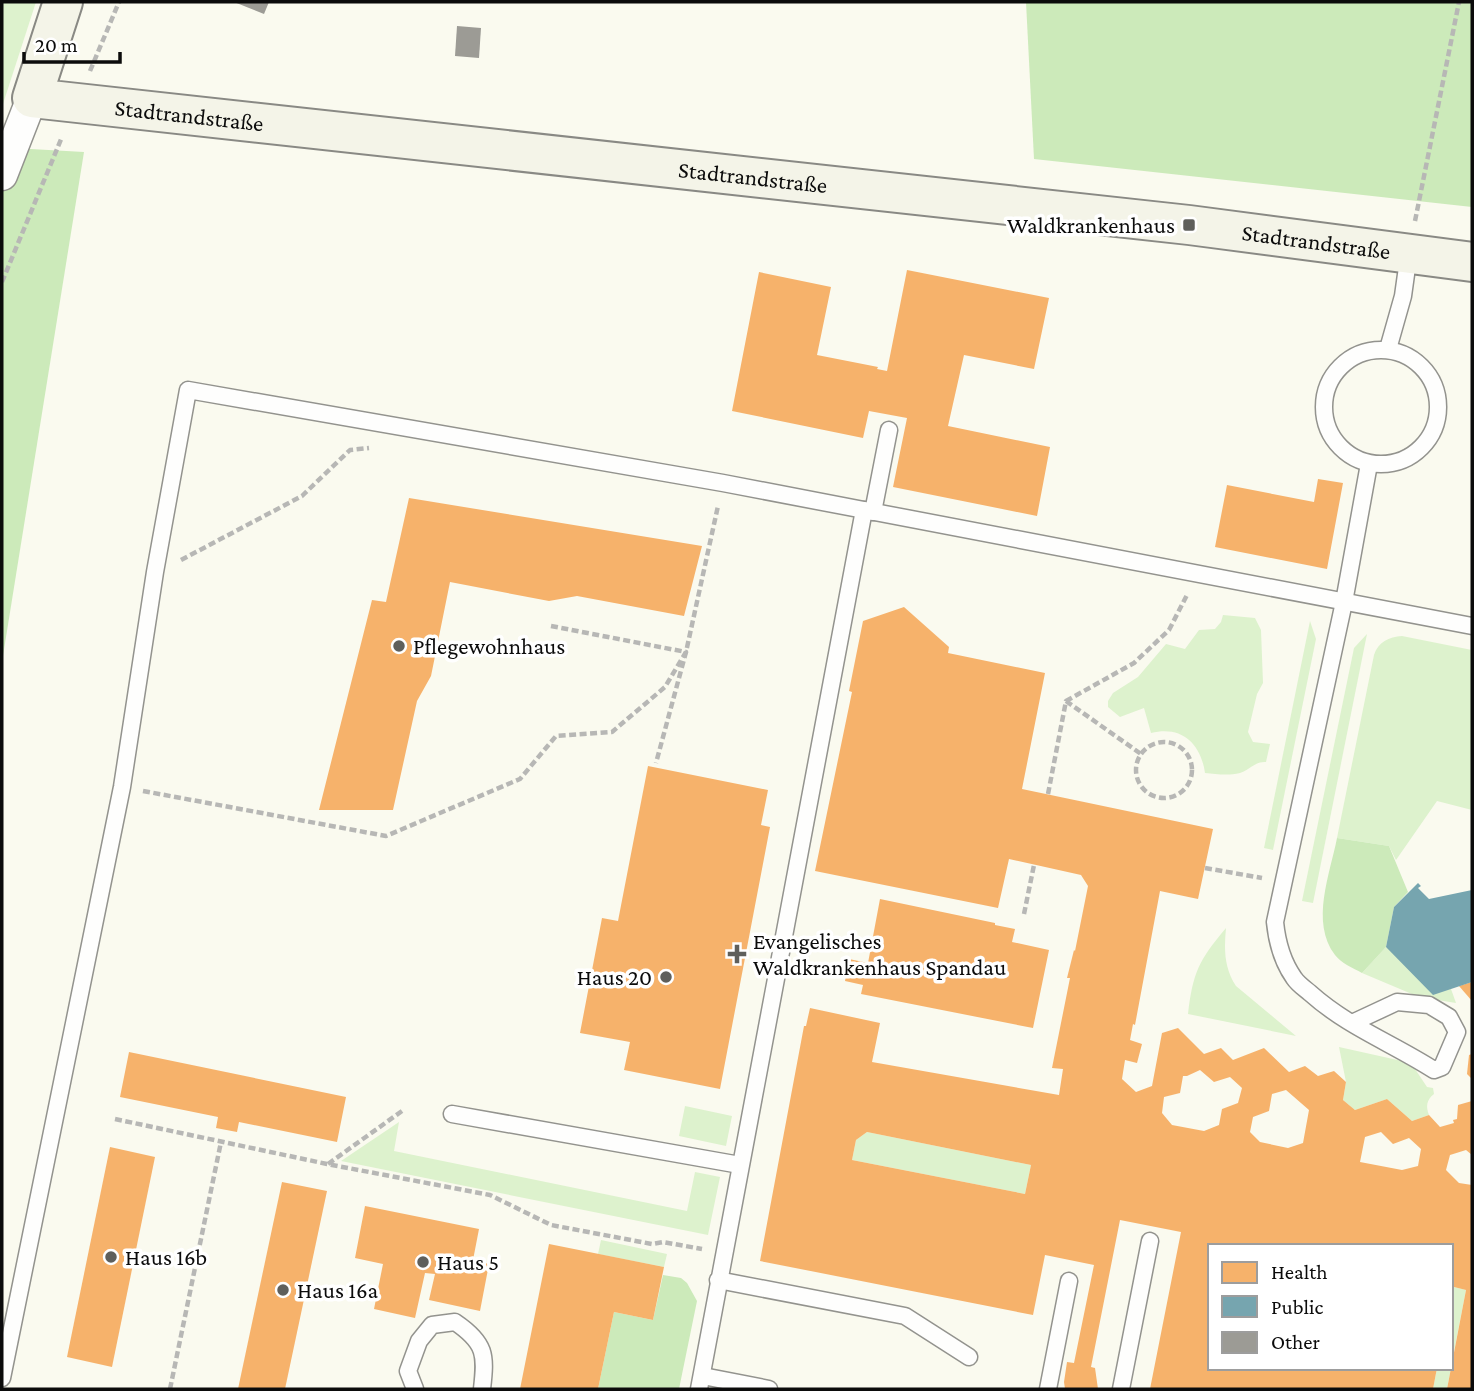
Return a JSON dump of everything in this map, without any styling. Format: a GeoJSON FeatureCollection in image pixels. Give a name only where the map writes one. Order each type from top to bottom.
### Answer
{"type":"FeatureCollection","features":[{"type":"Feature","properties":{"kind":"street"},"geometry":{"type":"LineString","coordinates":[[2,174],[32,98],[63,2]]}},
{"type":"Feature","properties":{"kind":"street","name":"Stadtrandstraße"},"geometry":{"type":"LineString","coordinates":[[32,98],[1189,225],[1472,262]]}},
{"type":"Feature","properties":{"kind":"lane"},"geometry":{"type":"LineString","coordinates":[[1388,349],[1403,296],[1409,253]]}},
{"type":"Feature","properties":{"kind":"lane"},"geometry":{"type":"LineString","coordinates":[[1388,349],[1416,362],[1430,376],[1438,394],[1439,413],[1434,432],[1422,448],[1407,459],[1388,465],[1369,464],[1352,457],[1338,445],[1328,429],[1324,411],[1325,392],[1346,361],[1363,352],[1388,349]]}},
{"type":"Feature","properties":{"kind":"lane"},"geometry":{"type":"LineString","coordinates":[[2,1378],[122,787],[155,572],[188,390],[723,483],[1472,626]]}},
{"type":"Feature","properties":{"kind":"lane"},"geometry":{"type":"LineString","coordinates":[[769,1389],[701,1383],[740,1164],[869,511],[889,429]]}},
{"type":"Feature","properties":{"kind":"lane"},"geometry":{"type":"LineString","coordinates":[[1352,1024],[1397,1002],[1429,1004],[1449,1017],[1457,1032],[1442,1067],[1434,1070],[1402,1050],[1367,1034],[1352,1024],[1325,1006],[1294,979],[1278,946],[1275,922],[1344,602],[1369,464]]}},
{"type":"Feature","properties":{"kind":"lane"},"geometry":{"type":"LineString","coordinates":[[452,1114],[740,1164]]}},
{"type":"Feature","properties":{"kind":"lane"},"geometry":{"type":"LineString","coordinates":[[1121,1389],[1150,1241]]}},
{"type":"Feature","properties":{"kind":"lane"},"geometry":{"type":"LineString","coordinates":[[718,1280],[905,1316],[969,1357]]}},
{"type":"Feature","properties":{"kind":"lane"},"geometry":{"type":"LineString","coordinates":[[1048,1389],[1069,1281]]}},
{"type":"Feature","properties":{"kind":"lane"},"geometry":{"type":"LineString","coordinates":[[415,1389],[408,1371],[419,1340],[432,1325],[455,1322],[470,1332],[486,1358],[482,1389]]}},
{"type":"Feature","properties":{"kind":"path"},"geometry":{"type":"LineString","coordinates":[[2,282],[120,2]]}},
{"type":"Feature","properties":{"kind":"path"},"geometry":{"type":"LineString","coordinates":[[1409,253],[1459,2]]}},
{"type":"Feature","properties":{"kind":"path"},"geometry":{"type":"LineString","coordinates":[[155,572],[208,547],[260,516],[302,496],[350,450],[373,447]]}},
{"type":"Feature","properties":{"kind":"path"},"geometry":{"type":"LineString","coordinates":[[656,763],[686,652],[723,483]]}},
{"type":"Feature","properties":{"kind":"path"},"geometry":{"type":"LineString","coordinates":[[1066,701],[1133,663],[1168,630],[1198,574]]}},
{"type":"Feature","properties":{"kind":"path"},"geometry":{"type":"LineString","coordinates":[[551,626],[686,652]]}},
{"type":"Feature","properties":{"kind":"path"},"geometry":{"type":"LineString","coordinates":[[122,787],[386,836],[520,779],[556,736],[612,732],[666,687],[686,652]]}},
{"type":"Feature","properties":{"kind":"path"},"geometry":{"type":"LineString","coordinates":[[1066,701],[1141,754]]}},
{"type":"Feature","properties":{"kind":"path"},"geometry":{"type":"LineString","coordinates":[[1048,794],[1066,701]]}},
{"type":"Feature","properties":{"kind":"path"},"geometry":{"type":"LineString","coordinates":[[1165,742],[1175,744],[1184,751],[1190,760],[1192,771],[1183,791],[1174,797],[1162,798],[1152,796],[1143,789],[1137,780],[1136,769],[1141,754],[1154,743],[1165,742]]}},
{"type":"Feature","properties":{"kind":"path"},"geometry":{"type":"LineString","coordinates":[[1024,914],[1034,865]]}},
{"type":"Feature","properties":{"kind":"path"},"geometry":{"type":"LineString","coordinates":[[1205,868],[1284,882]]}},
{"type":"Feature","properties":{"kind":"path"},"geometry":{"type":"LineString","coordinates":[[327,1164],[402,1111]]}},
{"type":"Feature","properties":{"kind":"path"},"geometry":{"type":"LineString","coordinates":[[115,1119],[489,1195],[551,1225],[652,1244],[663,1242],[723,1252]]}},
{"type":"Feature","properties":{"kind":"path"},"geometry":{"type":"LineString","coordinates":[[170,1389],[221,1142]]}},
{"type":"Feature","properties":{"kind":"green space"},"geometry":{"type":"Polygon","coordinates":[[[2,2],[36,2],[2,107],[2,2]]]}},
{"type":"Feature","properties":{"kind":"green space"},"geometry":{"type":"Polygon","coordinates":[[[1026,2],[1472,2],[1472,207],[1034,159],[1026,2]]]}},
{"type":"Feature","properties":{"kind":"green space"},"geometry":{"type":"Polygon","coordinates":[[[13,148],[84,152],[2,662],[2,175],[13,148]]]}},
{"type":"Feature","properties":{"kind":"green space"},"geometry":{"type":"Polygon","coordinates":[[[1223,615],[1255,618],[1261,630],[1263,683],[1257,694],[1248,732],[1253,742],[1270,744],[1266,762],[1240,773],[1227,775],[1205,773],[1199,753],[1181,734],[1162,731],[1151,733],[1144,708],[1120,717],[1108,707],[1113,693],[1138,677],[1166,644],[1185,649],[1199,630],[1215,629],[1223,615]]]}},
{"type":"Feature","properties":{"kind":"green space"},"geometry":{"type":"Polygon","coordinates":[[[1310,621],[1316,639],[1273,850],[1264,848],[1310,621]]]}},
{"type":"Feature","properties":{"kind":"green space"},"geometry":{"type":"Polygon","coordinates":[[[1367,634],[1313,903],[1302,901],[1354,648],[1367,634]]]}},
{"type":"Feature","properties":{"kind":"green space"},"geometry":{"type":"Polygon","coordinates":[[[1402,636],[1472,650],[1472,810],[1437,801],[1396,860],[1389,846],[1337,838],[1374,655],[1385,641],[1402,636]]]}},
{"type":"Feature","properties":{"kind":"green space"},"geometry":{"type":"Polygon","coordinates":[[[1337,838],[1389,846],[1408,892],[1394,907],[1386,947],[1362,973],[1335,955],[1324,928],[1324,898],[1337,838]]]}},
{"type":"Feature","properties":{"kind":"green space"},"geometry":{"type":"Polygon","coordinates":[[[1226,928],[1226,958],[1236,986],[1296,1036],[1188,1014],[1192,987],[1199,967],[1226,928]]]}},
{"type":"Feature","properties":{"kind":"green space"},"geometry":{"type":"Polygon","coordinates":[[[1386,947],[1451,989],[1456,1003],[1419,997],[1362,973],[1386,947]]]}},
{"type":"Feature","properties":{"kind":"green space"},"geometry":{"type":"Polygon","coordinates":[[[1339,1047],[1411,1063],[1427,1087],[1433,1088],[1434,1094],[1427,1104],[1429,1115],[1412,1121],[1387,1099],[1355,1110],[1343,1100],[1346,1082],[1339,1047]]]}},
{"type":"Feature","properties":{"kind":"green space"},"geometry":{"type":"Polygon","coordinates":[[[685,1106],[732,1116],[726,1146],[679,1136],[685,1106]]]}},
{"type":"Feature","properties":{"kind":"green space"},"geometry":{"type":"Polygon","coordinates":[[[399,1122],[394,1151],[687,1211],[695,1172],[720,1177],[708,1235],[341,1161],[399,1122]]]}},
{"type":"Feature","properties":{"kind":"green space"},"geometry":{"type":"Polygon","coordinates":[[[867,1132],[1031,1165],[1025,1194],[852,1160],[856,1140],[867,1132]]]}},
{"type":"Feature","properties":{"kind":"green space"},"geometry":{"type":"Polygon","coordinates":[[[601,1240],[667,1254],[664,1267],[598,1254],[601,1240]]]}},
{"type":"Feature","properties":{"kind":"green space"},"geometry":{"type":"Polygon","coordinates":[[[663,1275],[681,1278],[697,1301],[679,1389],[598,1389],[614,1312],[653,1320],[663,1275]]]}},
{"type":"Feature","properties":{"kind":"green space"},"geometry":{"type":"Polygon","coordinates":[[[1454,1287],[1466,1290],[1453,1357],[1454,1287]]]}},
{"type":"Feature","properties":{"kind":"green space"},"geometry":{"type":"Polygon","coordinates":[[[1437,1370],[1451,1370],[1447,1389],[1433,1389],[1437,1370]]]}},
{"type":"Feature","properties":{"kind":"building: Health"},"geometry":{"type":"Polygon","coordinates":[[[907,270],[1049,298],[1034,369],[964,355],[948,426],[1050,447],[1037,516],[893,487],[907,418],[869,411],[863,438],[732,411],[759,272],[831,287],[817,355],[887,371],[907,270]]]}},
{"type":"Feature","properties":{"kind":"building: Health"},"geometry":{"type":"Polygon","coordinates":[[[1318,479],[1343,483],[1327,569],[1215,547],[1227,485],[1314,502],[1318,479]]]}},
{"type":"Feature","properties":{"kind":"building: Health","name":"Pflegewohnhaus"},"geometry":{"type":"Polygon","coordinates":[[[409,498],[702,546],[684,616],[577,596],[549,601],[450,582],[431,676],[417,701],[393,810],[319,810],[372,600],[386,602],[409,498]]]}},
{"type":"Feature","properties":{"kind":"building: Health"},"geometry":{"type":"Polygon","coordinates":[[[904,607],[949,647],[948,653],[1045,673],[1022,789],[1213,829],[1198,899],[1160,891],[1130,1040],[1142,1044],[1137,1063],[1125,1060],[1122,1079],[1136,1092],[1152,1086],[1162,1033],[1178,1028],[1204,1054],[1221,1048],[1233,1060],[1264,1048],[1289,1072],[1305,1066],[1318,1076],[1334,1071],[1346,1082],[1343,1100],[1355,1110],[1387,1099],[1412,1121],[1429,1115],[1440,1127],[1454,1123],[1458,1105],[1472,1101],[1472,1155],[1466,1150],[1450,1155],[1446,1170],[1459,1183],[1472,1185],[1472,1389],[1447,1389],[1451,1370],[1453,1370],[1466,1290],[1453,1289],[1453,1244],[1208,1244],[1208,1370],[1437,1370],[1433,1389],[1150,1389],[1181,1232],[1120,1220],[1091,1367],[1095,1368],[1098,1389],[1065,1389],[1064,1382],[1067,1362],[1074,1363],[1094,1265],[1045,1255],[1033,1315],[760,1261],[804,1026],[810,1008],[880,1023],[872,1062],[1059,1095],[1063,1069],[1052,1068],[1070,978],[1067,978],[1088,886],[1081,875],[1009,859],[998,908],[815,871],[852,692],[849,691],[863,621],[904,607]],[[1200,1070],[1183,1076],[1180,1093],[1164,1097],[1162,1113],[1172,1125],[1204,1131],[1219,1125],[1222,1109],[1238,1103],[1242,1088],[1230,1077],[1214,1082],[1200,1070]],[[1286,1090],[1272,1094],[1269,1111],[1253,1117],[1250,1132],[1260,1142],[1288,1148],[1303,1143],[1309,1110],[1286,1090]],[[867,1132],[856,1140],[852,1160],[1025,1194],[1031,1165],[867,1132]],[[1381,1132],[1365,1137],[1360,1162],[1402,1170],[1418,1166],[1421,1149],[1409,1138],[1393,1144],[1381,1132]]]}},
{"type":"Feature","properties":{"kind":"building: Health","name":"Haus 20"},"geometry":{"type":"Polygon","coordinates":[[[648,766],[768,790],[761,825],[770,827],[720,1089],[624,1070],[630,1042],[580,1033],[602,918],[618,921],[648,766]]]}},
{"type":"Feature","properties":{"kind":"building: Health"},"geometry":{"type":"Polygon","coordinates":[[[880,899],[1015,929],[1012,942],[1049,950],[1033,1028],[861,994],[863,985],[845,981],[849,959],[868,963],[880,899]]]}},
{"type":"Feature","properties":{"kind":"building: Health"},"geometry":{"type":"Polygon","coordinates":[[[1472,982],[1472,1001],[1459,986],[1472,982]]]}},
{"type":"Feature","properties":{"kind":"building: Health"},"geometry":{"type":"Polygon","coordinates":[[[129,1052],[346,1097],[337,1142],[239,1122],[237,1132],[216,1128],[218,1117],[120,1097],[129,1052]]]}},
{"type":"Feature","properties":{"kind":"building: Health"},"geometry":{"type":"Polygon","coordinates":[[[1472,1054],[1472,1079],[1467,1074],[1469,1055],[1472,1054]]]}},
{"type":"Feature","properties":{"kind":"building: Health","name":"Haus 16b"},"geometry":{"type":"Polygon","coordinates":[[[110,1147],[155,1157],[112,1367],[67,1357],[110,1147]]]}},
{"type":"Feature","properties":{"kind":"building: Health","name":"Haus 16a"},"geometry":{"type":"Polygon","coordinates":[[[282,1182],[327,1191],[285,1389],[238,1389],[282,1182]]]}},
{"type":"Feature","properties":{"kind":"building: Health","name":"Haus 5"},"geometry":{"type":"Polygon","coordinates":[[[365,1206],[479,1229],[473,1260],[489,1264],[480,1311],[429,1300],[435,1274],[425,1273],[415,1318],[374,1309],[383,1264],[355,1258],[365,1206]]]}},
{"type":"Feature","properties":{"kind":"building: Health"},"geometry":{"type":"Polygon","coordinates":[[[549,1244],[664,1267],[653,1320],[614,1312],[598,1389],[520,1389],[549,1244]]]}},
{"type":"Feature","properties":{"kind":"building: Public"},"geometry":{"type":"Polygon","coordinates":[[[1418,883],[1421,886],[1418,888],[1429,899],[1472,890],[1472,982],[1433,995],[1386,947],[1394,907],[1418,883]]]}},
{"type":"Feature","properties":{"kind":"building: Other"},"geometry":{"type":"Polygon","coordinates":[[[234,2],[269,2],[264,14],[234,2]]]}},
{"type":"Feature","properties":{"kind":"building: Other"},"geometry":{"type":"Polygon","coordinates":[[[457,26],[481,28],[479,58],[455,56],[457,26]]]}},
{"type":"Feature","properties":{"kind":"place","name":"Waldkrankenhaus"},"geometry":{"type":"Point","coordinates":[1189,225]}},
{"type":"Feature","properties":{"kind":"place","name":"Pflegewohnhaus"},"geometry":{"type":"Point","coordinates":[399,646]}},
{"type":"Feature","properties":{"kind":"place","name":"Evangelisches Waldkrankenhaus Spandau"},"geometry":{"type":"Point","coordinates":[737,954]}},
{"type":"Feature","properties":{"kind":"place","name":"Haus 20"},"geometry":{"type":"Point","coordinates":[666,977]}},
{"type":"Feature","properties":{"kind":"place","name":"Haus 16b"},"geometry":{"type":"Point","coordinates":[111,1257]}},
{"type":"Feature","properties":{"kind":"place","name":"Haus 5"},"geometry":{"type":"Point","coordinates":[423,1262]}},
{"type":"Feature","properties":{"kind":"place","name":"Haus 16a"},"geometry":{"type":"Point","coordinates":[283,1290]}}]}
